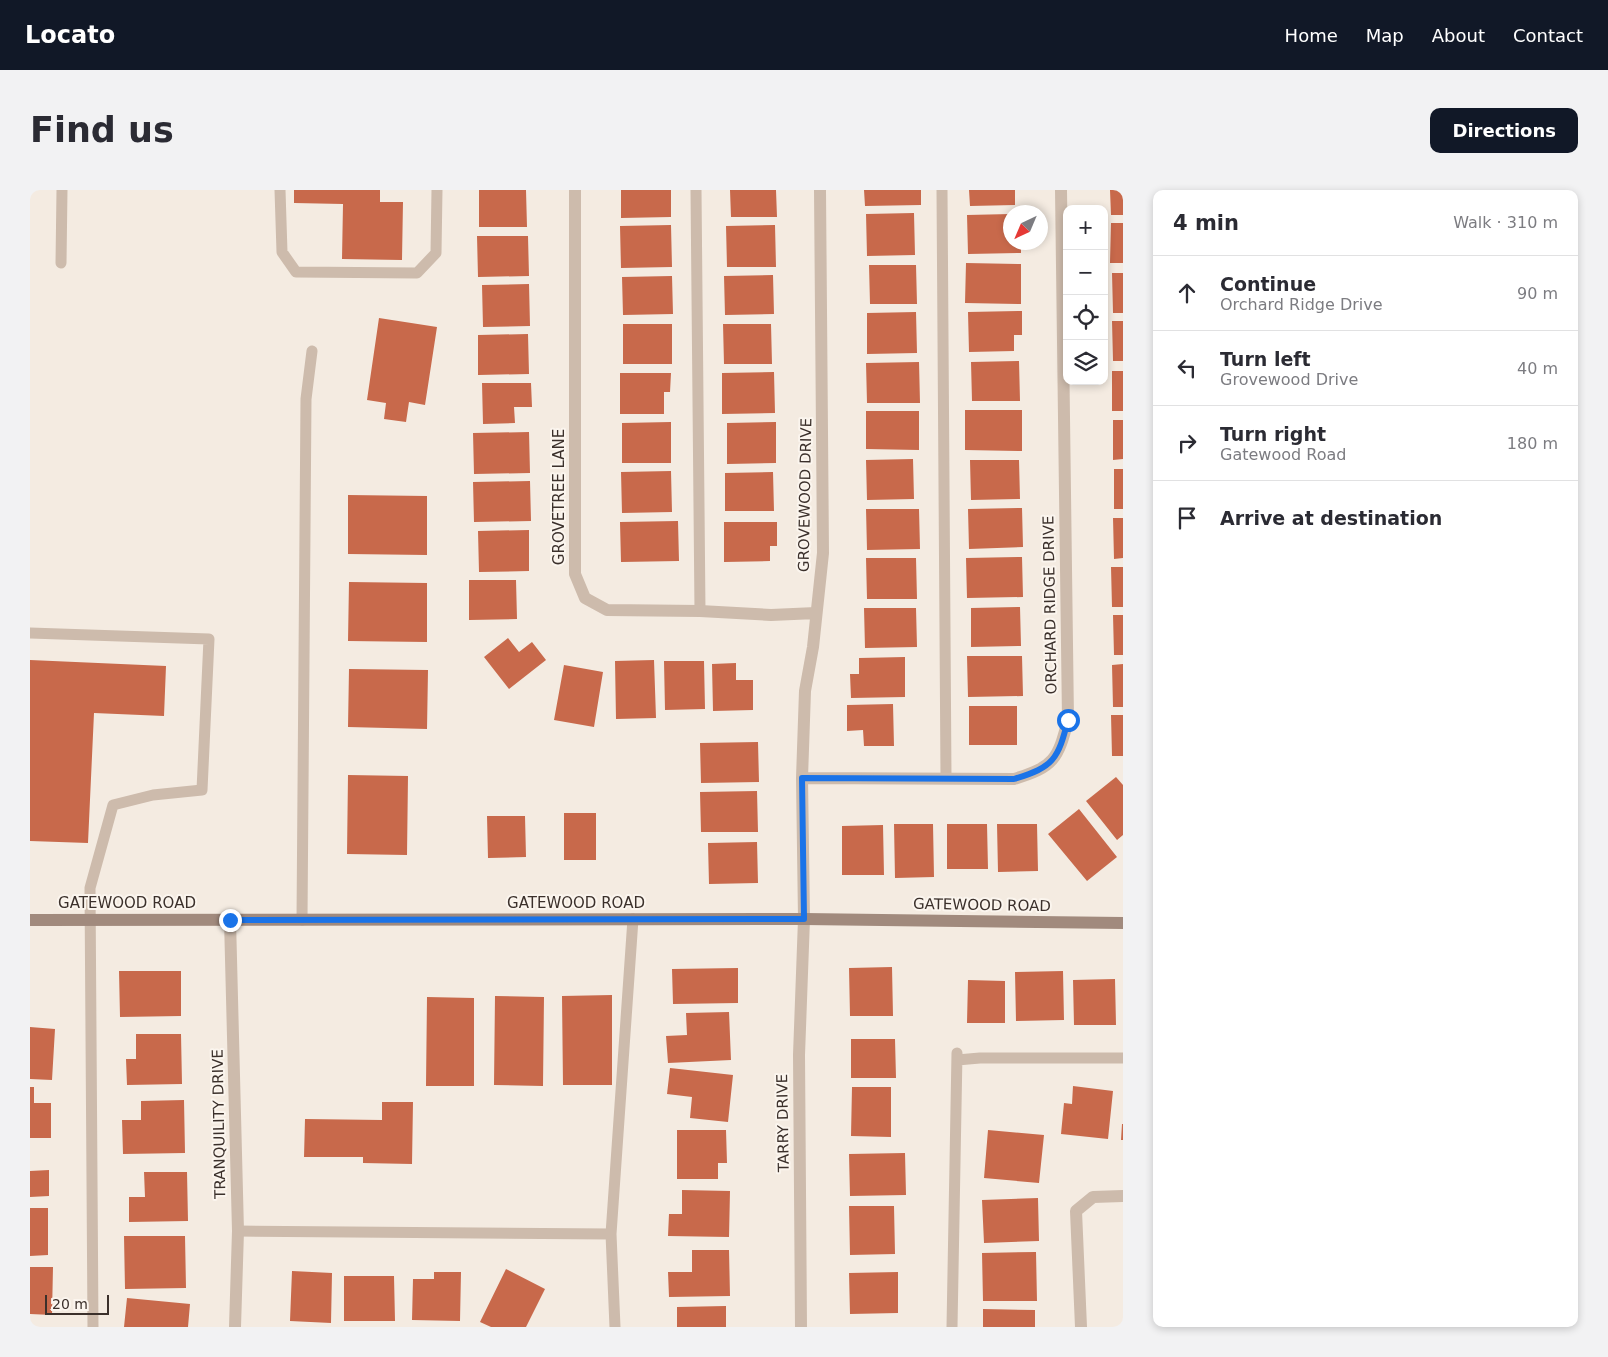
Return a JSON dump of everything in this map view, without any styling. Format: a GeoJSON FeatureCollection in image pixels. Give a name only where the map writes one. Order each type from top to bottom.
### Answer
{"type":"FeatureCollection","features":[{"type":"Feature","properties":{"kind":"street","name":"GROVETREE LANE"},"geometry":{"type":"LineString","coordinates":[[575,190],[575,574],[585,598],[607,610],[700,611],[771,615],[816,613]]}},
{"type":"Feature","properties":{"kind":"street","name":"GROVEWOOD DRIVE"},"geometry":{"type":"LineString","coordinates":[[804,919],[802,778],[805,691],[823,553],[820,190]]}},
{"type":"Feature","properties":{"kind":"street","name":"ORCHARD RIDGE DRIVE"},"geometry":{"type":"LineString","coordinates":[[802,778],[946,777],[1014,779],[1040,771],[1060,750],[1068,720],[1062,190]]}},
{"type":"Feature","properties":{"kind":"street","name":"GATEWOOD ROAD"},"geometry":{"type":"LineString","coordinates":[[30,920],[804,919],[1123,922]]}},
{"type":"Feature","properties":{"kind":"street","name":"TARRY DRIVE"},"geometry":{"type":"LineString","coordinates":[[801,1327],[799,1055],[804,919]]}},
{"type":"Feature","properties":{"kind":"street","name":"TRANQUILITY DRIVE"},"geometry":{"type":"LineString","coordinates":[[230,920],[238,1231],[235,1327]]}},
{"type":"Feature","properties":{"kind":"street"},"geometry":{"type":"LineString","coordinates":[[1081,1327],[1076,1211],[1093,1197],[1123,1196]]}},
{"type":"Feature","properties":{"kind":"lane"},"geometry":{"type":"LineString","coordinates":[[61,263],[62,190]]}},
{"type":"Feature","properties":{"kind":"lane"},"geometry":{"type":"LineString","coordinates":[[280,190],[282,252],[296,272],[417,273],[436,253],[437,190]]}},
{"type":"Feature","properties":{"kind":"lane"},"geometry":{"type":"LineString","coordinates":[[696,190],[700,611]]}},
{"type":"Feature","properties":{"kind":"lane"},"geometry":{"type":"LineString","coordinates":[[942,190],[946,777]]}},
{"type":"Feature","properties":{"kind":"lane"},"geometry":{"type":"LineString","coordinates":[[302,920],[306,399],[312,351]]}},
{"type":"Feature","properties":{"kind":"lane"},"geometry":{"type":"LineString","coordinates":[[30,633],[210,639],[202,790],[153,794],[114,805],[90,888],[93,1327]]}},
{"type":"Feature","properties":{"kind":"lane"},"geometry":{"type":"LineString","coordinates":[[616,1327],[611,1234],[634,919]]}},
{"type":"Feature","properties":{"kind":"lane"},"geometry":{"type":"LineString","coordinates":[[952,1327],[957,1056],[1123,1058]]}},
{"type":"Feature","properties":{"kind":"lane"},"geometry":{"type":"LineString","coordinates":[[238,1231],[611,1234]]}},
{"type":"Feature","properties":{"kind":"building"},"geometry":{"type":"Polygon","coordinates":[[[294,190],[380,190],[380,202],[403,202],[402,260],[342,259],[343,204],[294,203],[294,190]]]}},
{"type":"Feature","properties":{"kind":"building"},"geometry":{"type":"Polygon","coordinates":[[[479,190],[526,190],[527,227],[479,227],[479,190]]]}},
{"type":"Feature","properties":{"kind":"building"},"geometry":{"type":"Polygon","coordinates":[[[621,190],[671,190],[671,217],[621,218],[621,190]]]}},
{"type":"Feature","properties":{"kind":"building"},"geometry":{"type":"Polygon","coordinates":[[[730,190],[776,190],[777,217],[731,217],[730,190]]]}},
{"type":"Feature","properties":{"kind":"building"},"geometry":{"type":"Polygon","coordinates":[[[864,190],[921,190],[921,205],[865,206],[864,190]]]}},
{"type":"Feature","properties":{"kind":"building"},"geometry":{"type":"Polygon","coordinates":[[[969,190],[1015,190],[1015,205],[970,206],[969,190]]]}},
{"type":"Feature","properties":{"kind":"building"},"geometry":{"type":"Polygon","coordinates":[[[1110,190],[1123,190],[1123,215],[1111,215],[1110,190]]]}},
{"type":"Feature","properties":{"kind":"building"},"geometry":{"type":"Polygon","coordinates":[[[914,213],[915,255],[867,256],[866,214],[914,213]]]}},
{"type":"Feature","properties":{"kind":"building"},"geometry":{"type":"Polygon","coordinates":[[[1003,214],[1003,250],[1021,250],[1021,253],[968,254],[967,215],[1003,214]]]}},
{"type":"Feature","properties":{"kind":"building"},"geometry":{"type":"Polygon","coordinates":[[[1111,223],[1123,223],[1123,263],[1110,263],[1111,223]]]}},
{"type":"Feature","properties":{"kind":"building"},"geometry":{"type":"Polygon","coordinates":[[[671,225],[672,267],[621,268],[620,226],[671,225]]]}},
{"type":"Feature","properties":{"kind":"building"},"geometry":{"type":"Polygon","coordinates":[[[775,225],[776,267],[727,267],[726,226],[775,225]]]}},
{"type":"Feature","properties":{"kind":"building"},"geometry":{"type":"Polygon","coordinates":[[[477,236],[528,236],[529,276],[478,277],[477,236]]]}},
{"type":"Feature","properties":{"kind":"building"},"geometry":{"type":"Polygon","coordinates":[[[966,263],[1021,264],[1021,304],[965,303],[966,263]]]}},
{"type":"Feature","properties":{"kind":"building"},"geometry":{"type":"Polygon","coordinates":[[[869,265],[916,265],[917,304],[870,304],[869,265]]]}},
{"type":"Feature","properties":{"kind":"building"},"geometry":{"type":"Polygon","coordinates":[[[1112,273],[1123,273],[1123,313],[1113,313],[1112,273]]]}},
{"type":"Feature","properties":{"kind":"building"},"geometry":{"type":"Polygon","coordinates":[[[773,275],[774,314],[725,315],[724,276],[773,275]]]}},
{"type":"Feature","properties":{"kind":"building"},"geometry":{"type":"Polygon","coordinates":[[[672,276],[673,314],[623,315],[622,277],[672,276]]]}},
{"type":"Feature","properties":{"kind":"building"},"geometry":{"type":"Polygon","coordinates":[[[529,284],[530,326],[483,327],[482,285],[529,284]]]}},
{"type":"Feature","properties":{"kind":"building"},"geometry":{"type":"Polygon","coordinates":[[[1022,311],[1022,335],[1014,335],[1014,351],[969,352],[968,312],[1022,311]]]}},
{"type":"Feature","properties":{"kind":"building"},"geometry":{"type":"Polygon","coordinates":[[[916,312],[917,353],[867,354],[867,313],[916,312]]]}},
{"type":"Feature","properties":{"kind":"building"},"geometry":{"type":"Polygon","coordinates":[[[379,318],[437,327],[425,405],[409,402],[406,422],[384,419],[386,403],[367,400],[379,318]]]}},
{"type":"Feature","properties":{"kind":"building"},"geometry":{"type":"Polygon","coordinates":[[[1112,321],[1123,321],[1123,361],[1113,361],[1112,321]]]}},
{"type":"Feature","properties":{"kind":"building"},"geometry":{"type":"Polygon","coordinates":[[[623,324],[672,324],[672,364],[623,364],[623,324]]]}},
{"type":"Feature","properties":{"kind":"building"},"geometry":{"type":"Polygon","coordinates":[[[723,324],[771,324],[772,364],[724,364],[723,324]]]}},
{"type":"Feature","properties":{"kind":"building"},"geometry":{"type":"Polygon","coordinates":[[[528,334],[529,374],[478,375],[478,335],[528,334]]]}},
{"type":"Feature","properties":{"kind":"building"},"geometry":{"type":"Polygon","coordinates":[[[1019,361],[1020,401],[972,401],[971,362],[1019,361]]]}},
{"type":"Feature","properties":{"kind":"building"},"geometry":{"type":"Polygon","coordinates":[[[919,362],[920,403],[867,403],[866,363],[919,362]]]}},
{"type":"Feature","properties":{"kind":"building"},"geometry":{"type":"Polygon","coordinates":[[[1112,371],[1123,371],[1123,411],[1112,411],[1112,371]]]}},
{"type":"Feature","properties":{"kind":"building"},"geometry":{"type":"Polygon","coordinates":[[[774,372],[775,413],[722,414],[722,373],[774,372]]]}},
{"type":"Feature","properties":{"kind":"building"},"geometry":{"type":"Polygon","coordinates":[[[620,373],[671,373],[670,392],[664,392],[664,414],[620,414],[620,373]]]}},
{"type":"Feature","properties":{"kind":"building"},"geometry":{"type":"Polygon","coordinates":[[[482,383],[531,383],[532,407],[514,407],[515,423],[483,424],[482,383]]]}},
{"type":"Feature","properties":{"kind":"building"},"geometry":{"type":"Polygon","coordinates":[[[965,410],[1022,410],[1022,451],[965,450],[965,410]]]}},
{"type":"Feature","properties":{"kind":"building"},"geometry":{"type":"Polygon","coordinates":[[[866,411],[919,411],[919,450],[866,449],[866,411]]]}},
{"type":"Feature","properties":{"kind":"building"},"geometry":{"type":"Polygon","coordinates":[[[1113,420],[1123,420],[1123,459],[1113,460],[1113,420]]]}},
{"type":"Feature","properties":{"kind":"building"},"geometry":{"type":"Polygon","coordinates":[[[671,422],[671,463],[622,463],[622,423],[671,422]]]}},
{"type":"Feature","properties":{"kind":"building"},"geometry":{"type":"Polygon","coordinates":[[[776,422],[776,463],[727,464],[727,423],[776,422]]]}},
{"type":"Feature","properties":{"kind":"building"},"geometry":{"type":"Polygon","coordinates":[[[529,432],[530,473],[474,474],[473,433],[529,432]]]}},
{"type":"Feature","properties":{"kind":"building"},"geometry":{"type":"Polygon","coordinates":[[[913,459],[914,499],[867,500],[866,460],[913,459]]]}},
{"type":"Feature","properties":{"kind":"building"},"geometry":{"type":"Polygon","coordinates":[[[970,460],[1019,460],[1020,499],[971,500],[970,460]]]}},
{"type":"Feature","properties":{"kind":"building"},"geometry":{"type":"Polygon","coordinates":[[[1114,469],[1123,469],[1123,509],[1114,509],[1114,469]]]}},
{"type":"Feature","properties":{"kind":"building"},"geometry":{"type":"Polygon","coordinates":[[[671,471],[672,512],[622,513],[621,472],[671,471]]]}},
{"type":"Feature","properties":{"kind":"building"},"geometry":{"type":"Polygon","coordinates":[[[773,472],[774,511],[725,511],[725,473],[773,472]]]}},
{"type":"Feature","properties":{"kind":"building"},"geometry":{"type":"Polygon","coordinates":[[[530,481],[531,521],[474,522],[473,482],[530,481]]]}},
{"type":"Feature","properties":{"kind":"building"},"geometry":{"type":"Polygon","coordinates":[[[348,495],[427,496],[427,555],[348,554],[348,495]]]}},
{"type":"Feature","properties":{"kind":"building"},"geometry":{"type":"Polygon","coordinates":[[[1022,508],[1023,547],[969,549],[968,509],[1022,508]]]}},
{"type":"Feature","properties":{"kind":"building"},"geometry":{"type":"Polygon","coordinates":[[[866,509],[919,509],[920,549],[867,550],[866,509]]]}},
{"type":"Feature","properties":{"kind":"building"},"geometry":{"type":"Polygon","coordinates":[[[1113,518],[1123,518],[1123,558],[1114,559],[1113,518]]]}},
{"type":"Feature","properties":{"kind":"building"},"geometry":{"type":"Polygon","coordinates":[[[678,521],[679,561],[621,562],[620,522],[678,521]]]}},
{"type":"Feature","properties":{"kind":"building"},"geometry":{"type":"Polygon","coordinates":[[[724,522],[777,522],[777,546],[770,546],[770,561],[724,562],[724,522]]]}},
{"type":"Feature","properties":{"kind":"building"},"geometry":{"type":"Polygon","coordinates":[[[529,530],[529,571],[479,572],[478,531],[529,530]]]}},
{"type":"Feature","properties":{"kind":"building"},"geometry":{"type":"Polygon","coordinates":[[[1022,557],[1023,597],[967,598],[966,558],[1022,557]]]}},
{"type":"Feature","properties":{"kind":"building"},"geometry":{"type":"Polygon","coordinates":[[[866,558],[916,558],[917,599],[867,599],[866,558]]]}},
{"type":"Feature","properties":{"kind":"building"},"geometry":{"type":"Polygon","coordinates":[[[1111,567],[1123,567],[1123,607],[1112,607],[1111,567]]]}},
{"type":"Feature","properties":{"kind":"building"},"geometry":{"type":"Polygon","coordinates":[[[469,580],[516,580],[517,619],[469,620],[469,580]]]}},
{"type":"Feature","properties":{"kind":"building"},"geometry":{"type":"Polygon","coordinates":[[[349,582],[427,583],[427,642],[348,641],[349,582]]]}},
{"type":"Feature","properties":{"kind":"building"},"geometry":{"type":"Polygon","coordinates":[[[1020,607],[1021,646],[971,647],[971,608],[1020,607]]]}},
{"type":"Feature","properties":{"kind":"building"},"geometry":{"type":"Polygon","coordinates":[[[864,608],[916,608],[917,647],[865,648],[864,608]]]}},
{"type":"Feature","properties":{"kind":"building"},"geometry":{"type":"Polygon","coordinates":[[[1113,615],[1123,615],[1123,655],[1114,655],[1113,615]]]}},
{"type":"Feature","properties":{"kind":"building"},"geometry":{"type":"Polygon","coordinates":[[[508,638],[519,652],[532,642],[546,660],[509,689],[484,657],[508,638]]]}},
{"type":"Feature","properties":{"kind":"building"},"geometry":{"type":"Polygon","coordinates":[[[967,656],[1022,656],[1023,696],[968,697],[967,656]]]}},
{"type":"Feature","properties":{"kind":"building"},"geometry":{"type":"Polygon","coordinates":[[[905,657],[905,697],[851,698],[850,674],[859,674],[859,658],[905,657]]]}},
{"type":"Feature","properties":{"kind":"building"},"geometry":{"type":"Polygon","coordinates":[[[30,660],[166,666],[164,716],[94,713],[88,843],[30,841],[30,660]]]}},
{"type":"Feature","properties":{"kind":"building"},"geometry":{"type":"Polygon","coordinates":[[[654,660],[656,718],[616,719],[615,661],[654,660]]]}},
{"type":"Feature","properties":{"kind":"building"},"geometry":{"type":"Polygon","coordinates":[[[664,661],[704,661],[705,709],[665,710],[664,661]]]}},
{"type":"Feature","properties":{"kind":"building"},"geometry":{"type":"Polygon","coordinates":[[[736,663],[736,680],[753,680],[753,710],[713,711],[712,664],[736,663]]]}},
{"type":"Feature","properties":{"kind":"building"},"geometry":{"type":"Polygon","coordinates":[[[1123,664],[1123,707],[1113,707],[1112,665],[1123,664]]]}},
{"type":"Feature","properties":{"kind":"building"},"geometry":{"type":"Polygon","coordinates":[[[564,665],[603,672],[594,727],[554,720],[564,665]]]}},
{"type":"Feature","properties":{"kind":"building"},"geometry":{"type":"Polygon","coordinates":[[[349,669],[428,670],[427,729],[348,727],[349,669]]]}},
{"type":"Feature","properties":{"kind":"building"},"geometry":{"type":"Polygon","coordinates":[[[893,704],[894,746],[864,746],[863,730],[847,731],[847,705],[893,704]]]}},
{"type":"Feature","properties":{"kind":"building"},"geometry":{"type":"Polygon","coordinates":[[[969,706],[1017,706],[1017,745],[969,745],[969,706]]]}},
{"type":"Feature","properties":{"kind":"building"},"geometry":{"type":"Polygon","coordinates":[[[1111,715],[1123,715],[1123,756],[1112,756],[1111,715]]]}},
{"type":"Feature","properties":{"kind":"building"},"geometry":{"type":"Polygon","coordinates":[[[758,742],[759,782],[701,783],[700,743],[758,742]]]}},
{"type":"Feature","properties":{"kind":"building"},"geometry":{"type":"Polygon","coordinates":[[[348,775],[408,776],[407,855],[347,854],[348,775]]]}},
{"type":"Feature","properties":{"kind":"building"},"geometry":{"type":"Polygon","coordinates":[[[1116,777],[1123,785],[1123,835],[1117,840],[1086,801],[1116,777]]]}},
{"type":"Feature","properties":{"kind":"building"},"geometry":{"type":"Polygon","coordinates":[[[757,791],[758,832],[701,832],[700,792],[757,791]]]}},
{"type":"Feature","properties":{"kind":"building"},"geometry":{"type":"Polygon","coordinates":[[[1079,809],[1117,857],[1087,881],[1048,834],[1079,809]]]}},
{"type":"Feature","properties":{"kind":"building"},"geometry":{"type":"Polygon","coordinates":[[[564,813],[596,813],[596,860],[564,860],[564,813]]]}},
{"type":"Feature","properties":{"kind":"building"},"geometry":{"type":"Polygon","coordinates":[[[487,816],[525,816],[526,857],[488,858],[487,816]]]}},
{"type":"Feature","properties":{"kind":"building"},"geometry":{"type":"Polygon","coordinates":[[[894,824],[933,824],[934,877],[895,878],[894,824]]]}},
{"type":"Feature","properties":{"kind":"building"},"geometry":{"type":"Polygon","coordinates":[[[947,824],[987,824],[988,869],[947,869],[947,824]]]}},
{"type":"Feature","properties":{"kind":"building"},"geometry":{"type":"Polygon","coordinates":[[[997,824],[1037,824],[1038,871],[998,872],[997,824]]]}},
{"type":"Feature","properties":{"kind":"building"},"geometry":{"type":"Polygon","coordinates":[[[883,825],[884,875],[842,875],[842,826],[883,825]]]}},
{"type":"Feature","properties":{"kind":"building"},"geometry":{"type":"Polygon","coordinates":[[[757,842],[758,883],[709,884],[708,843],[757,842]]]}},
{"type":"Feature","properties":{"kind":"building"},"geometry":{"type":"Polygon","coordinates":[[[892,967],[893,1016],[850,1016],[849,968],[892,967]]]}},
{"type":"Feature","properties":{"kind":"building"},"geometry":{"type":"Polygon","coordinates":[[[738,968],[738,1003],[673,1004],[672,969],[738,968]]]}},
{"type":"Feature","properties":{"kind":"building"},"geometry":{"type":"Polygon","coordinates":[[[119,971],[181,971],[181,1016],[120,1017],[119,971]]]}},
{"type":"Feature","properties":{"kind":"building"},"geometry":{"type":"Polygon","coordinates":[[[1063,971],[1064,1020],[1016,1021],[1015,972],[1063,971]]]}},
{"type":"Feature","properties":{"kind":"building"},"geometry":{"type":"Polygon","coordinates":[[[1115,979],[1116,1025],[1074,1025],[1073,980],[1115,979]]]}},
{"type":"Feature","properties":{"kind":"building"},"geometry":{"type":"Polygon","coordinates":[[[968,980],[1005,981],[1005,1023],[967,1023],[968,980]]]}},
{"type":"Feature","properties":{"kind":"building"},"geometry":{"type":"Polygon","coordinates":[[[612,995],[612,1085],[563,1085],[562,996],[612,995]]]}},
{"type":"Feature","properties":{"kind":"building"},"geometry":{"type":"Polygon","coordinates":[[[495,996],[544,997],[543,1086],[494,1085],[495,996]]]}},
{"type":"Feature","properties":{"kind":"building"},"geometry":{"type":"Polygon","coordinates":[[[427,997],[474,998],[474,1086],[426,1086],[427,997]]]}},
{"type":"Feature","properties":{"kind":"building"},"geometry":{"type":"Polygon","coordinates":[[[729,1012],[731,1060],[668,1063],[666,1036],[687,1035],[686,1013],[729,1012]]]}},
{"type":"Feature","properties":{"kind":"building"},"geometry":{"type":"Polygon","coordinates":[[[30,1027],[55,1029],[52,1080],[30,1079],[30,1027]]]}},
{"type":"Feature","properties":{"kind":"building"},"geometry":{"type":"Polygon","coordinates":[[[136,1034],[181,1034],[182,1084],[127,1085],[126,1059],[136,1059],[136,1034]]]}},
{"type":"Feature","properties":{"kind":"building"},"geometry":{"type":"Polygon","coordinates":[[[851,1039],[895,1039],[896,1078],[851,1078],[851,1039]]]}},
{"type":"Feature","properties":{"kind":"building"},"geometry":{"type":"Polygon","coordinates":[[[670,1068],[733,1075],[728,1122],[690,1118],[692,1097],[667,1094],[670,1068]]]}},
{"type":"Feature","properties":{"kind":"building"},"geometry":{"type":"Polygon","coordinates":[[[1073,1086],[1113,1091],[1108,1139],[1061,1134],[1064,1103],[1072,1104],[1073,1086]]]}},
{"type":"Feature","properties":{"kind":"building"},"geometry":{"type":"Polygon","coordinates":[[[30,1087],[34,1087],[34,1103],[51,1103],[51,1138],[30,1138],[30,1087]]]}},
{"type":"Feature","properties":{"kind":"building"},"geometry":{"type":"Polygon","coordinates":[[[852,1087],[891,1087],[891,1137],[851,1136],[852,1087]]]}},
{"type":"Feature","properties":{"kind":"building"},"geometry":{"type":"Polygon","coordinates":[[[184,1100],[185,1153],[123,1154],[122,1120],[141,1120],[141,1101],[184,1100]]]}},
{"type":"Feature","properties":{"kind":"building"},"geometry":{"type":"Polygon","coordinates":[[[382,1102],[413,1102],[412,1164],[363,1163],[363,1157],[304,1157],[305,1119],[382,1120],[382,1102]]]}},
{"type":"Feature","properties":{"kind":"building"},"geometry":{"type":"Polygon","coordinates":[[[1122,1124],[1123,1140],[1121,1140],[1122,1124]]]}},
{"type":"Feature","properties":{"kind":"building"},"geometry":{"type":"Polygon","coordinates":[[[677,1130],[726,1130],[727,1163],[718,1163],[718,1179],[677,1179],[677,1130]]]}},
{"type":"Feature","properties":{"kind":"building"},"geometry":{"type":"Polygon","coordinates":[[[988,1130],[1044,1135],[1039,1183],[984,1178],[988,1130]]]}},
{"type":"Feature","properties":{"kind":"building"},"geometry":{"type":"Polygon","coordinates":[[[905,1153],[906,1195],[850,1196],[849,1154],[905,1153]]]}},
{"type":"Feature","properties":{"kind":"building"},"geometry":{"type":"Polygon","coordinates":[[[49,1170],[49,1196],[30,1197],[30,1171],[49,1170]]]}},
{"type":"Feature","properties":{"kind":"building"},"geometry":{"type":"Polygon","coordinates":[[[144,1172],[187,1172],[188,1221],[129,1222],[129,1197],[145,1197],[144,1172]]]}},
{"type":"Feature","properties":{"kind":"building"},"geometry":{"type":"Polygon","coordinates":[[[682,1190],[730,1191],[729,1237],[668,1236],[669,1214],[682,1214],[682,1190]]]}},
{"type":"Feature","properties":{"kind":"building"},"geometry":{"type":"Polygon","coordinates":[[[1038,1198],[1039,1241],[984,1243],[982,1200],[1038,1198]]]}},
{"type":"Feature","properties":{"kind":"building"},"geometry":{"type":"Polygon","coordinates":[[[849,1206],[894,1206],[895,1254],[850,1255],[849,1206]]]}},
{"type":"Feature","properties":{"kind":"building"},"geometry":{"type":"Polygon","coordinates":[[[30,1208],[48,1208],[48,1255],[30,1256],[30,1208]]]}},
{"type":"Feature","properties":{"kind":"building"},"geometry":{"type":"Polygon","coordinates":[[[124,1236],[185,1236],[186,1288],[125,1289],[124,1236]]]}},
{"type":"Feature","properties":{"kind":"building"},"geometry":{"type":"Polygon","coordinates":[[[692,1250],[729,1250],[730,1296],[669,1297],[668,1272],[692,1272],[692,1250]]]}},
{"type":"Feature","properties":{"kind":"building"},"geometry":{"type":"Polygon","coordinates":[[[1036,1252],[1037,1301],[983,1301],[982,1253],[1036,1252]]]}},
{"type":"Feature","properties":{"kind":"building"},"geometry":{"type":"Polygon","coordinates":[[[30,1267],[53,1267],[52,1315],[30,1314],[30,1267]]]}},
{"type":"Feature","properties":{"kind":"building"},"geometry":{"type":"Polygon","coordinates":[[[506,1269],[545,1289],[526,1327],[491,1327],[480,1322],[506,1269]]]}},
{"type":"Feature","properties":{"kind":"building"},"geometry":{"type":"Polygon","coordinates":[[[292,1271],[332,1273],[331,1323],[290,1321],[292,1271]]]}},
{"type":"Feature","properties":{"kind":"building"},"geometry":{"type":"Polygon","coordinates":[[[434,1272],[461,1272],[460,1321],[412,1320],[413,1279],[434,1279],[434,1272]]]}},
{"type":"Feature","properties":{"kind":"building"},"geometry":{"type":"Polygon","coordinates":[[[898,1272],[898,1313],[850,1314],[849,1273],[898,1272]]]}},
{"type":"Feature","properties":{"kind":"building"},"geometry":{"type":"Polygon","coordinates":[[[344,1276],[394,1276],[395,1321],[344,1321],[344,1276]]]}},
{"type":"Feature","properties":{"kind":"building"},"geometry":{"type":"Polygon","coordinates":[[[127,1298],[190,1304],[188,1327],[124,1327],[127,1298]]]}},
{"type":"Feature","properties":{"kind":"building"},"geometry":{"type":"Polygon","coordinates":[[[726,1306],[726,1327],[677,1327],[677,1307],[726,1306]]]}},
{"type":"Feature","properties":{"kind":"building"},"geometry":{"type":"Polygon","coordinates":[[[983,1309],[1035,1310],[1035,1327],[983,1327],[983,1309]]]}},
{"type":"Feature","properties":{"kind":"route"},"geometry":{"type":"LineString","coordinates":[[230,920],[804,919],[802,778],[946,777],[1014,779],[1040,771],[1060,750],[1068,720]]}}]}
